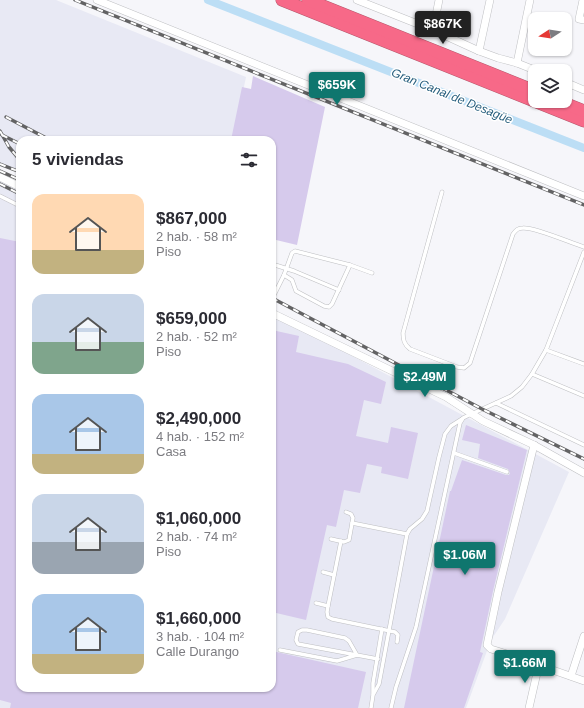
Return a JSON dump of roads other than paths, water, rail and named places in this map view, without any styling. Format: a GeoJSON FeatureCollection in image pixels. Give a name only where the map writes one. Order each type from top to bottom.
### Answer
{"type":"FeatureCollection","features":[{"type":"Feature","properties":{"kind":"highway"},"geometry":{"type":"LineString","coordinates":[[282,0],[584,121]]}},
{"type":"Feature","properties":{"kind":"highway"},"geometry":{"type":"LineString","coordinates":[[308,0],[528,88]]}},
{"type":"Feature","properties":{"kind":"highway"},"geometry":{"type":"LineString","coordinates":[[572,106],[584,111]]}},
{"type":"Feature","properties":{"kind":"street"},"geometry":{"type":"LineString","coordinates":[[97,0],[584,196]]}},
{"type":"Feature","properties":{"kind":"street"},"geometry":{"type":"LineString","coordinates":[[358,0],[433,30],[479,51],[528,67]]}},
{"type":"Feature","properties":{"kind":"street"},"geometry":{"type":"LineString","coordinates":[[433,30],[440,0]]}},
{"type":"Feature","properties":{"kind":"street"},"geometry":{"type":"LineString","coordinates":[[479,51],[490,0]]}},
{"type":"Feature","properties":{"kind":"street"},"geometry":{"type":"LineString","coordinates":[[517,63],[530,0]]}},
{"type":"Feature","properties":{"kind":"street"},"geometry":{"type":"LineString","coordinates":[[583,0],[579,19],[584,20]]}},
{"type":"Feature","properties":{"kind":"street"},"geometry":{"type":"LineString","coordinates":[[572,85],[584,90]]}},
{"type":"Feature","properties":{"kind":"street"},"geometry":{"type":"LineString","coordinates":[[0,177],[16,185]]}},
{"type":"Feature","properties":{"kind":"street"},"geometry":{"type":"LineString","coordinates":[[276,315],[446,397],[483,421],[534,445],[584,473]]}},
{"type":"Feature","properties":{"kind":"street"},"geometry":{"type":"LineString","coordinates":[[534,445],[487,643],[491,650],[539,664],[584,681]]}},
{"type":"Feature","properties":{"kind":"street"},"geometry":{"type":"LineString","coordinates":[[571,676],[584,636]]}},
{"type":"Feature","properties":{"kind":"street"},"geometry":{"type":"LineString","coordinates":[[529,708],[539,664]]}},
{"type":"Feature","properties":{"kind":"lane"},"geometry":{"type":"LineString","coordinates":[[442,192],[403,333],[403,338],[406,346],[410,349],[456,368],[464,368],[470,363],[513,234],[516,230],[520,228],[529,228],[584,247]]}},
{"type":"Feature","properties":{"kind":"lane"},"geometry":{"type":"LineString","coordinates":[[0,196],[16,204]]}},
{"type":"Feature","properties":{"kind":"lane"},"geometry":{"type":"LineString","coordinates":[[276,290],[292,254],[295,251],[350,265],[372,273]]}},
{"type":"Feature","properties":{"kind":"lane"},"geometry":{"type":"LineString","coordinates":[[371,708],[374,695],[379,684],[408,534],[410,529],[422,519],[427,511],[438,457],[445,434],[451,426],[463,418],[517,392],[532,374],[546,350],[584,252]]}},
{"type":"Feature","properties":{"kind":"lane"},"geometry":{"type":"LineString","coordinates":[[276,265],[287,268],[339,290]]}},
{"type":"Feature","properties":{"kind":"lane"},"geometry":{"type":"LineString","coordinates":[[284,275],[292,280],[296,291],[327,307],[332,304],[350,265]]}},
{"type":"Feature","properties":{"kind":"lane"},"geometry":{"type":"LineString","coordinates":[[546,350],[584,364]]}},
{"type":"Feature","properties":{"kind":"lane"},"geometry":{"type":"LineString","coordinates":[[532,374],[584,396]]}},
{"type":"Feature","properties":{"kind":"lane"},"geometry":{"type":"LineString","coordinates":[[496,403],[584,445]]}},
{"type":"Feature","properties":{"kind":"lane"},"geometry":{"type":"LineString","coordinates":[[391,708],[396,687],[416,627],[459,427],[463,418]]}},
{"type":"Feature","properties":{"kind":"lane"},"geometry":{"type":"LineString","coordinates":[[454,453],[507,472]]}},
{"type":"Feature","properties":{"kind":"lane"},"geometry":{"type":"LineString","coordinates":[[331,539],[346,542],[349,540],[352,515],[346,512]]}},
{"type":"Feature","properties":{"kind":"lane"},"geometry":{"type":"LineString","coordinates":[[352,523],[408,534]]}},
{"type":"Feature","properties":{"kind":"lane"},"geometry":{"type":"LineString","coordinates":[[341,541],[327,615],[330,618],[382,630],[390,630],[397,634],[397,642]]}},
{"type":"Feature","properties":{"kind":"lane"},"geometry":{"type":"LineString","coordinates":[[323,572],[334,575]]}},
{"type":"Feature","properties":{"kind":"lane"},"geometry":{"type":"LineString","coordinates":[[316,603],[328,606]]}},
{"type":"Feature","properties":{"kind":"lane"},"geometry":{"type":"LineString","coordinates":[[357,655],[349,641],[345,638],[307,630],[300,630],[297,634],[296,640],[298,644],[378,659]]}},
{"type":"Feature","properties":{"kind":"lane"},"geometry":{"type":"LineString","coordinates":[[374,695],[374,683],[382,630]]}},
{"type":"Feature","properties":{"kind":"lane"},"geometry":{"type":"LineString","coordinates":[[280,650],[338,661],[357,655]]}},
{"type":"Feature","properties":{"kind":"waterway","name":"Gran Canal de Desagüe"},"geometry":{"type":"LineString","coordinates":[[208,0],[584,148]]}},
{"type":"Feature","properties":{"kind":"railway"},"geometry":{"type":"LineString","coordinates":[[75,0],[584,205]]}},
{"type":"Feature","properties":{"kind":"railway"},"geometry":{"type":"LineString","coordinates":[[6,117],[42,136]]}},
{"type":"Feature","properties":{"kind":"railway"},"geometry":{"type":"LineString","coordinates":[[0,131],[9,147],[16,155]]}},
{"type":"Feature","properties":{"kind":"railway"},"geometry":{"type":"LineString","coordinates":[[2,135],[16,142]]}},
{"type":"Feature","properties":{"kind":"railway"},"geometry":{"type":"LineString","coordinates":[[0,164],[16,170]]}},
{"type":"Feature","properties":{"kind":"railway"},"geometry":{"type":"LineString","coordinates":[[0,171],[16,178]]}},
{"type":"Feature","properties":{"kind":"railway"},"geometry":{"type":"LineString","coordinates":[[0,184],[16,192]]}},
{"type":"Feature","properties":{"kind":"railway"},"geometry":{"type":"LineString","coordinates":[[276,300],[482,409],[584,459]]}}]}
